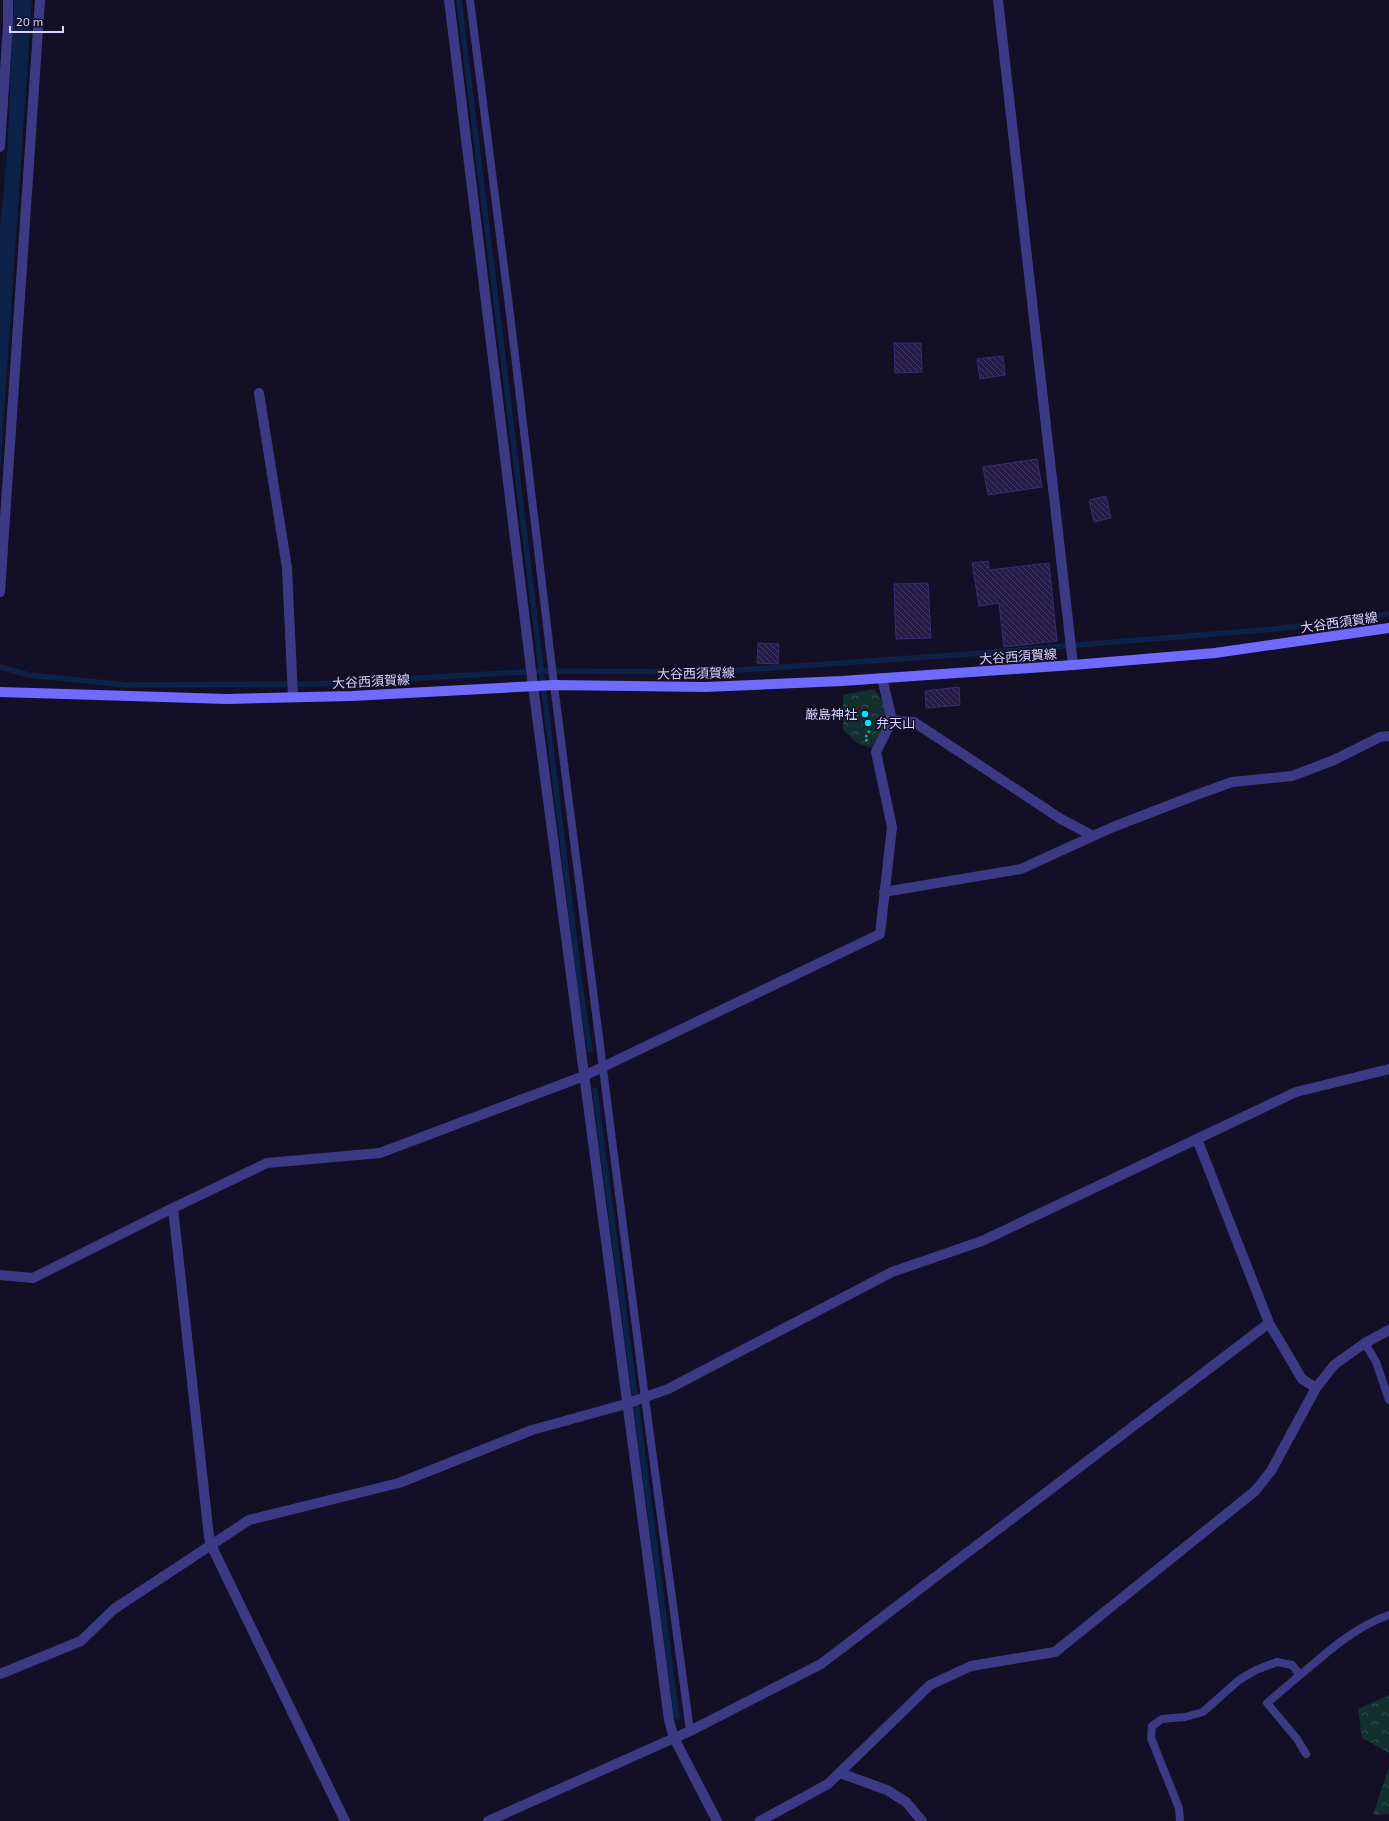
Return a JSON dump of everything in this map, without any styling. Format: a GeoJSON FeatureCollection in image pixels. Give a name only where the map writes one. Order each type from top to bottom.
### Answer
{"type":"FeatureCollection","features":[{"type":"Feature","properties":{"kind":"main road","name":"大谷西須賀線"},"geometry":{"type":"LineString","coordinates":[[0,692],[228,699],[551,685],[705,687],[882,678],[1073,665],[1215,653],[1389,628]]}},
{"type":"Feature","properties":{"kind":"street"},"geometry":{"type":"LineString","coordinates":[[0,147],[8,25],[8,0]]}},
{"type":"Feature","properties":{"kind":"street"},"geometry":{"type":"LineString","coordinates":[[0,592],[40,0]]}},
{"type":"Feature","properties":{"kind":"street"},"geometry":{"type":"LineString","coordinates":[[449,0],[584,1076],[669,1720],[674,1738],[717,1821]]}},
{"type":"Feature","properties":{"kind":"street"},"geometry":{"type":"LineString","coordinates":[[998,0],[1073,665]]}},
{"type":"Feature","properties":{"kind":"street"},"geometry":{"type":"LineString","coordinates":[[259,393],[287,568],[293,697]]}},
{"type":"Feature","properties":{"kind":"street"},"geometry":{"type":"LineString","coordinates":[[0,1275],[33,1278],[267,1163],[380,1153],[584,1076],[880,934],[892,828],[876,752],[892,720],[882,678]]}},
{"type":"Feature","properties":{"kind":"street"},"geometry":{"type":"LineString","coordinates":[[892,720],[914,722],[1061,820],[1093,836]]}},
{"type":"Feature","properties":{"kind":"street"},"geometry":{"type":"LineString","coordinates":[[884,892],[1021,869],[1113,827],[1232,782],[1292,776],[1334,760],[1380,737],[1389,736]]}},
{"type":"Feature","properties":{"kind":"street"},"geometry":{"type":"LineString","coordinates":[[0,1674],[81,1641],[114,1609],[249,1520],[399,1483],[532,1430],[643,1399],[668,1389],[892,1272],[982,1241],[1296,1092],[1389,1069]]}},
{"type":"Feature","properties":{"kind":"street"},"geometry":{"type":"LineString","coordinates":[[1197,1139],[1269,1323],[1302,1379],[1316,1388]]}},
{"type":"Feature","properties":{"kind":"street"},"geometry":{"type":"LineString","coordinates":[[173,1208],[211,1546],[345,1821]]}},
{"type":"Feature","properties":{"kind":"street"},"geometry":{"type":"LineString","coordinates":[[488,1821],[690,1731],[821,1664],[1269,1323]]}},
{"type":"Feature","properties":{"kind":"street"},"geometry":{"type":"LineString","coordinates":[[760,1821],[828,1784],[930,1685],[971,1666],[1055,1652],[1255,1491],[1271,1471],[1316,1388],[1334,1365],[1365,1343],[1389,1330]]}},
{"type":"Feature","properties":{"kind":"street"},"geometry":{"type":"LineString","coordinates":[[840,1773],[887,1790],[906,1802],[922,1821]]}},
{"type":"Feature","properties":{"kind":"lane"},"geometry":{"type":"LineString","coordinates":[[470,0],[511,322],[551,685],[603,1067],[643,1399],[687,1720],[690,1731]]}},
{"type":"Feature","properties":{"kind":"lane"},"geometry":{"type":"LineString","coordinates":[[1365,1343],[1376,1362],[1389,1400]]}},
{"type":"Feature","properties":{"kind":"lane"},"geometry":{"type":"LineString","coordinates":[[1306,1754],[1297,1739],[1267,1703],[1351,1633],[1389,1615]]}},
{"type":"Feature","properties":{"kind":"lane"},"geometry":{"type":"LineString","coordinates":[[1180,1821],[1179,1808],[1151,1738],[1152,1726],[1162,1719],[1185,1717],[1202,1712],[1239,1680],[1256,1670],[1277,1662],[1292,1665],[1300,1675]]}},
{"type":"Feature","properties":{"kind":"green space"},"geometry":{"type":"Polygon","coordinates":[[[873,689],[886,705],[889,718],[875,749],[857,743],[843,730],[843,695],[873,689]]]}},
{"type":"Feature","properties":{"kind":"green space"},"geometry":{"type":"Polygon","coordinates":[[[1389,1695],[1389,1753],[1362,1738],[1358,1709],[1389,1695]]]}},
{"type":"Feature","properties":{"kind":"green space"},"geometry":{"type":"Polygon","coordinates":[[[1389,1767],[1389,1814],[1373,1815],[1389,1767]]]}},
{"type":"Feature","properties":{"kind":"water"},"geometry":{"type":"Polygon","coordinates":[[[14,0],[32,0],[0,472],[0,227],[7,156],[14,0]]]}},
{"type":"Feature","properties":{"kind":"building"},"geometry":{"type":"Polygon","coordinates":[[[894,343],[921,343],[922,372],[895,373],[894,343]]]}},
{"type":"Feature","properties":{"kind":"building"},"geometry":{"type":"Polygon","coordinates":[[[1003,356],[1005,375],[980,379],[977,359],[1003,356]]]}},
{"type":"Feature","properties":{"kind":"building"},"geometry":{"type":"Polygon","coordinates":[[[1037,459],[1042,487],[988,495],[983,467],[1037,459]]]}},
{"type":"Feature","properties":{"kind":"building"},"geometry":{"type":"Polygon","coordinates":[[[1106,496],[1111,518],[1094,522],[1089,500],[1106,496]]]}},
{"type":"Feature","properties":{"kind":"building"},"geometry":{"type":"Polygon","coordinates":[[[988,561],[989,570],[1049,563],[1057,641],[1004,647],[999,603],[979,606],[972,563],[988,561]]]}},
{"type":"Feature","properties":{"kind":"building"},"geometry":{"type":"Polygon","coordinates":[[[928,583],[931,638],[896,639],[894,584],[928,583]]]}},
{"type":"Feature","properties":{"kind":"building"},"geometry":{"type":"Polygon","coordinates":[[[758,643],[779,644],[778,664],[757,663],[758,643]]]}},
{"type":"Feature","properties":{"kind":"building"},"geometry":{"type":"Polygon","coordinates":[[[959,687],[960,705],[926,708],[925,691],[959,687]]]}},
{"type":"Feature","properties":{"kind":"waterway"},"geometry":{"type":"LineString","coordinates":[[459,0],[581,992],[590,1050]]}},
{"type":"Feature","properties":{"kind":"waterway"},"geometry":{"type":"LineString","coordinates":[[0,667],[29,675],[126,685],[317,684],[541,671],[711,672],[956,655],[1274,629],[1389,614]]}},
{"type":"Feature","properties":{"kind":"waterway"},"geometry":{"type":"LineString","coordinates":[[595,1090],[677,1717]]}},
{"type":"Feature","properties":{"kind":"place","name":"厳島神社"},"geometry":{"type":"Point","coordinates":[865,714]}},
{"type":"Feature","properties":{"kind":"place","name":"弁天山"},"geometry":{"type":"Point","coordinates":[868,723]}}]}
